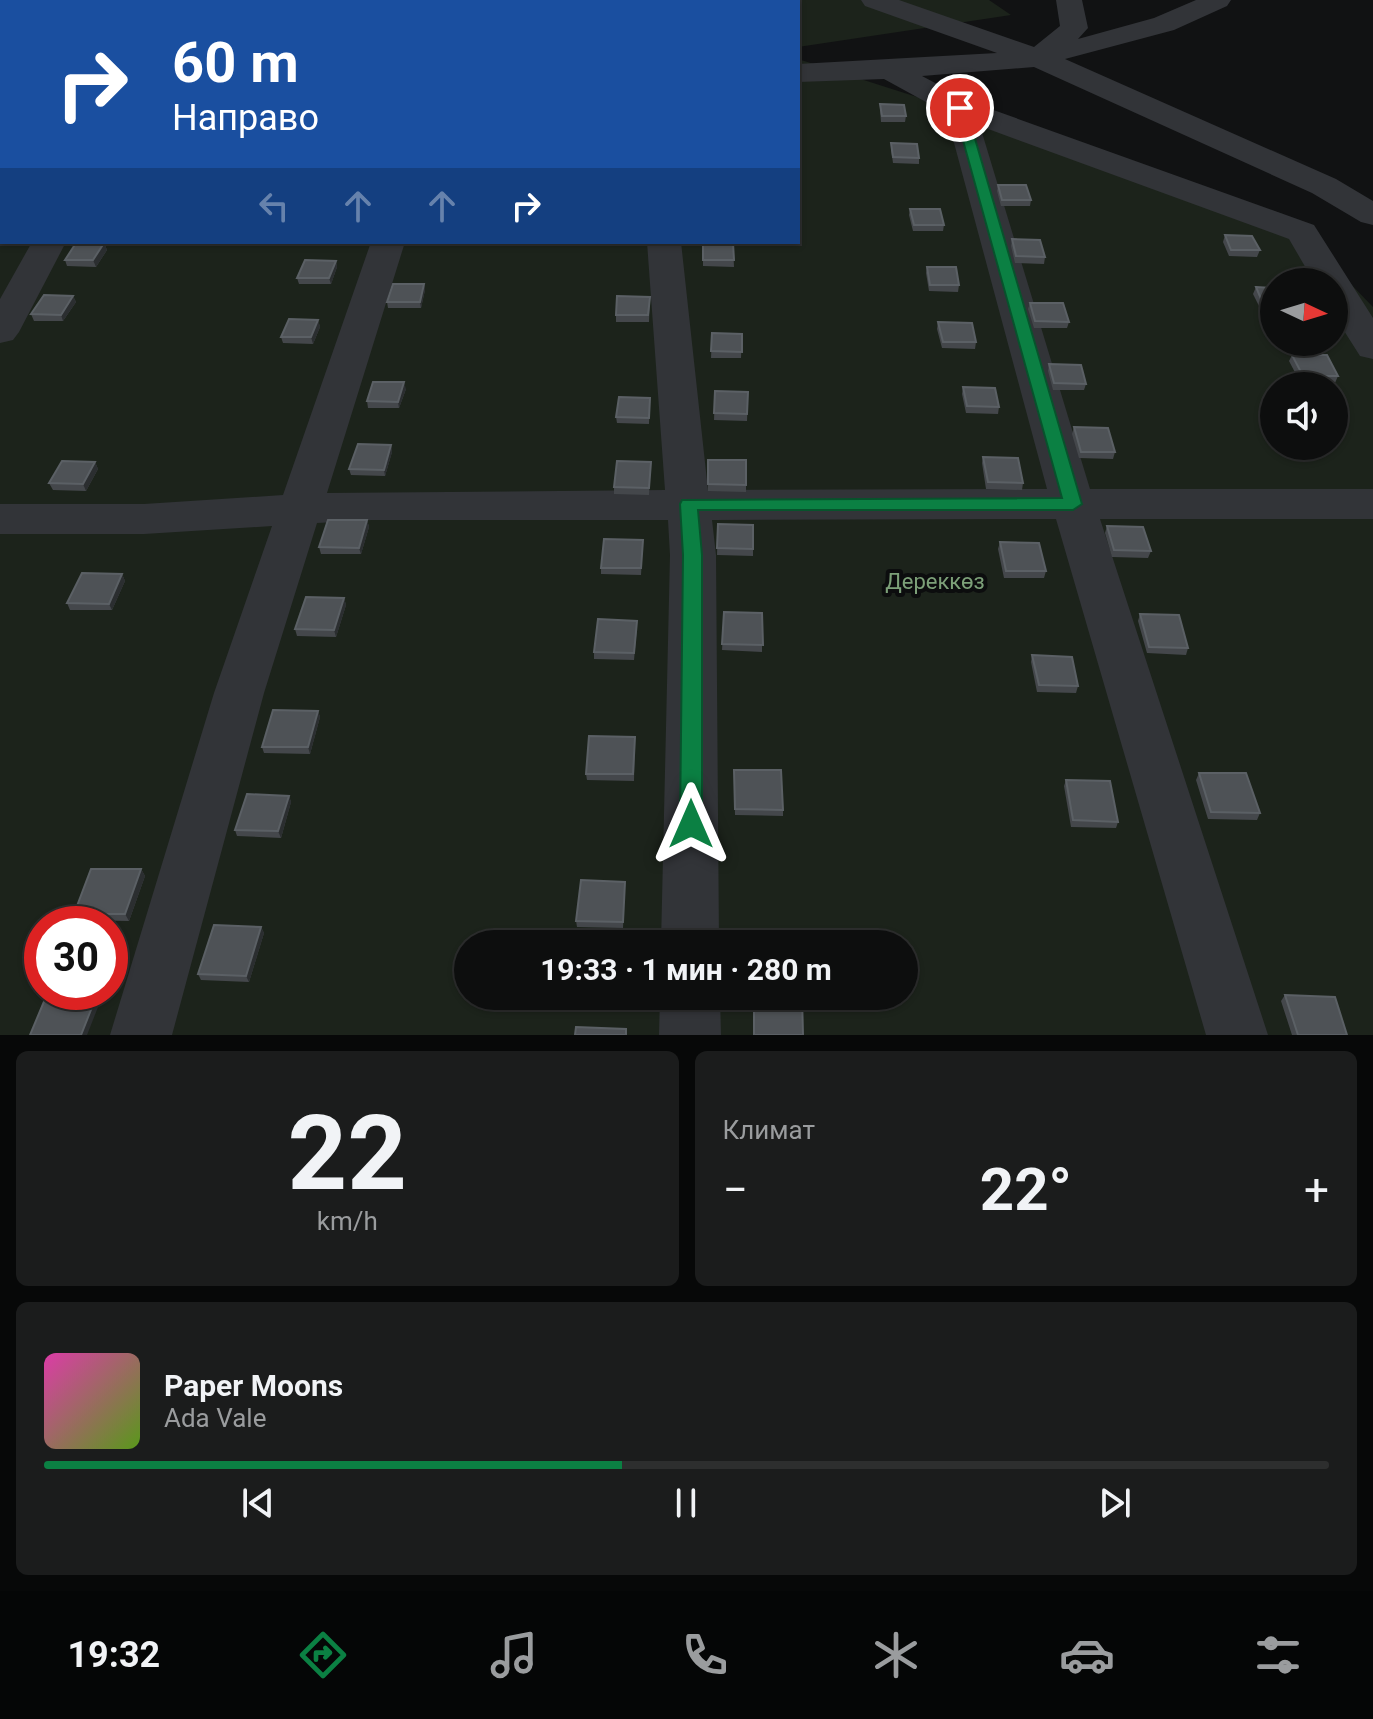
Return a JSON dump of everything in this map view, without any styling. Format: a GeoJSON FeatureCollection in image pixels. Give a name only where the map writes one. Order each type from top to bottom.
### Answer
{"type":"FeatureCollection","features":[{"type":"Feature","properties":{"kind":"street"},"geometry":{"type":"LineString","coordinates":[[874,0],[1038,58],[1324,186],[1373,215]]}},
{"type":"Feature","properties":{"kind":"street"},"geometry":{"type":"LineString","coordinates":[[1038,58],[1074,28],[1069,0]]}},
{"type":"Feature","properties":{"kind":"street"},"geometry":{"type":"LineString","coordinates":[[800,73],[889,70],[1038,58],[1164,24],[1203,2]]}},
{"type":"Feature","properties":{"kind":"street"},"geometry":{"type":"LineString","coordinates":[[889,70],[960,108],[1302,232],[1324,268]]}},
{"type":"Feature","properties":{"kind":"street"},"geometry":{"type":"LineString","coordinates":[[960,108],[1073,504],[1237,1035]]}},
{"type":"Feature","properties":{"kind":"street"},"geometry":{"type":"LineString","coordinates":[[0,332],[48,244]]}},
{"type":"Feature","properties":{"kind":"street"},"geometry":{"type":"LineString","coordinates":[[141,1035],[239,693],[387,244]]}},
{"type":"Feature","properties":{"kind":"street"},"geometry":{"type":"LineString","coordinates":[[664,244],[693,555],[690,930]]}},
{"type":"Feature","properties":{"kind":"street"},"geometry":{"type":"LineString","coordinates":[[1348,307],[1373,348]]}},
{"type":"Feature","properties":{"kind":"street"},"geometry":{"type":"LineString","coordinates":[[0,519],[144,519],[372,505],[1373,504]]}},
{"type":"Feature","properties":{"kind":"street"},"geometry":{"type":"LineString","coordinates":[[690,1010],[690,1035]]}},
{"type":"Feature","properties":{"kind":"green space"},"geometry":{"type":"Polygon","coordinates":[[[800,0],[989,0],[1011,15],[800,47],[800,0]]]}},
{"type":"Feature","properties":{"kind":"green space","name":"Дереккөз"},"geometry":{"type":"Polygon","coordinates":[[[800,60],[1283,214],[1335,268],[1260,268],[1260,356],[1348,356],[1348,281],[1373,307],[1373,1035],[0,1035],[0,244],[800,244],[800,60]]]}},
{"type":"Feature","properties":{"kind":"building"},"geometry":{"type":"Polygon","coordinates":[[[880,104],[904,105],[906,116],[882,116],[880,104]]]}},
{"type":"Feature","properties":{"kind":"building"},"geometry":{"type":"Polygon","coordinates":[[[891,143],[917,144],[919,158],[893,157],[891,143]]]}},
{"type":"Feature","properties":{"kind":"building"},"geometry":{"type":"Polygon","coordinates":[[[998,185],[1026,185],[1031,200],[1002,200],[998,185]]]}},
{"type":"Feature","properties":{"kind":"building"},"geometry":{"type":"Polygon","coordinates":[[[910,209],[940,209],[944,225],[914,225],[910,209]]]}},
{"type":"Feature","properties":{"kind":"building"},"geometry":{"type":"Polygon","coordinates":[[[1225,235],[1252,236],[1260,250],[1231,250],[1225,235]]]}},
{"type":"Feature","properties":{"kind":"building"},"geometry":{"type":"Polygon","coordinates":[[[1012,239],[1040,240],[1045,257],[1016,256],[1012,239]]]}},
{"type":"Feature","properties":{"kind":"building"},"geometry":{"type":"Polygon","coordinates":[[[75,244],[103,244],[93,260],[65,260],[75,244]]]}},
{"type":"Feature","properties":{"kind":"building"},"geometry":{"type":"Polygon","coordinates":[[[703,244],[733,244],[734,260],[703,260],[703,244]]]}},
{"type":"Feature","properties":{"kind":"building"},"geometry":{"type":"Polygon","coordinates":[[[305,260],[336,261],[329,278],[297,278],[305,260]]]}},
{"type":"Feature","properties":{"kind":"building"},"geometry":{"type":"Polygon","coordinates":[[[927,267],[956,267],[959,285],[930,285],[927,267]]]}},
{"type":"Feature","properties":{"kind":"building"},"geometry":{"type":"Polygon","coordinates":[[[393,284],[424,284],[420,302],[387,302],[393,284]]]}},
{"type":"Feature","properties":{"kind":"building"},"geometry":{"type":"Polygon","coordinates":[[[44,295],[73,296],[61,315],[31,314],[44,295]]]}},
{"type":"Feature","properties":{"kind":"building"},"geometry":{"type":"Polygon","coordinates":[[[617,296],[650,297],[648,315],[616,315],[617,296]]]}},
{"type":"Feature","properties":{"kind":"building"},"geometry":{"type":"Polygon","coordinates":[[[1030,303],[1063,303],[1069,322],[1035,321],[1030,303]]]}},
{"type":"Feature","properties":{"kind":"building"},"geometry":{"type":"Polygon","coordinates":[[[289,319],[318,320],[311,337],[281,337],[289,319]]]}},
{"type":"Feature","properties":{"kind":"building"},"geometry":{"type":"Polygon","coordinates":[[[938,322],[972,323],[976,342],[943,342],[938,322]]]}},
{"type":"Feature","properties":{"kind":"building"},"geometry":{"type":"Polygon","coordinates":[[[712,333],[742,334],[742,352],[711,351],[712,333]]]}},
{"type":"Feature","properties":{"kind":"building"},"geometry":{"type":"Polygon","coordinates":[[[1293,356],[1328,356],[1336,372],[1301,372],[1293,356]]]}},
{"type":"Feature","properties":{"kind":"building"},"geometry":{"type":"Polygon","coordinates":[[[1049,364],[1081,365],[1086,384],[1054,383],[1049,364]]]}},
{"type":"Feature","properties":{"kind":"building"},"geometry":{"type":"Polygon","coordinates":[[[373,382],[404,382],[398,402],[367,401],[373,382]]]}},
{"type":"Feature","properties":{"kind":"building"},"geometry":{"type":"Polygon","coordinates":[[[963,387],[995,388],[999,407],[967,406],[963,387]]]}},
{"type":"Feature","properties":{"kind":"building"},"geometry":{"type":"Polygon","coordinates":[[[715,391],[748,392],[747,414],[714,413],[715,391]]]}},
{"type":"Feature","properties":{"kind":"building"},"geometry":{"type":"Polygon","coordinates":[[[619,397],[650,398],[649,418],[616,417],[619,397]]]}},
{"type":"Feature","properties":{"kind":"building"},"geometry":{"type":"Polygon","coordinates":[[[1074,427],[1108,428],[1115,452],[1081,452],[1074,427]]]}},
{"type":"Feature","properties":{"kind":"building"},"geometry":{"type":"Polygon","coordinates":[[[358,444],[391,445],[384,470],[349,469],[358,444]]]}},
{"type":"Feature","properties":{"kind":"building"},"geometry":{"type":"Polygon","coordinates":[[[983,457],[1018,458],[1023,483],[988,482],[983,457]]]}},
{"type":"Feature","properties":{"kind":"building"},"geometry":{"type":"Polygon","coordinates":[[[708,460],[746,460],[746,485],[708,484],[708,460]]]}},
{"type":"Feature","properties":{"kind":"building"},"geometry":{"type":"Polygon","coordinates":[[[62,461],[95,462],[83,484],[49,483],[62,461]]]}},
{"type":"Feature","properties":{"kind":"building"},"geometry":{"type":"Polygon","coordinates":[[[617,461],[651,462],[649,488],[614,487],[617,461]]]}},
{"type":"Feature","properties":{"kind":"building"},"geometry":{"type":"Polygon","coordinates":[[[328,520],[367,520],[359,548],[319,547],[328,520]]]}},
{"type":"Feature","properties":{"kind":"building"},"geometry":{"type":"Polygon","coordinates":[[[718,524],[753,525],[753,549],[717,548],[718,524]]]}},
{"type":"Feature","properties":{"kind":"building"},"geometry":{"type":"Polygon","coordinates":[[[1107,526],[1143,527],[1151,551],[1114,550],[1107,526]]]}},
{"type":"Feature","properties":{"kind":"building"},"geometry":{"type":"Polygon","coordinates":[[[604,539],[643,540],[641,568],[601,568],[604,539]]]}},
{"type":"Feature","properties":{"kind":"building"},"geometry":{"type":"Polygon","coordinates":[[[1000,542],[1039,543],[1046,571],[1006,571],[1000,542]]]}},
{"type":"Feature","properties":{"kind":"building"},"geometry":{"type":"Polygon","coordinates":[[[82,573],[122,574],[109,604],[67,603],[82,573]]]}},
{"type":"Feature","properties":{"kind":"building"},"geometry":{"type":"Polygon","coordinates":[[[306,597],[344,598],[334,630],[295,629],[306,597]]]}},
{"type":"Feature","properties":{"kind":"building"},"geometry":{"type":"Polygon","coordinates":[[[724,612],[762,613],[763,645],[722,644],[724,612]]]}},
{"type":"Feature","properties":{"kind":"building"},"geometry":{"type":"Polygon","coordinates":[[[1140,614],[1179,615],[1188,648],[1149,647],[1140,614]]]}},
{"type":"Feature","properties":{"kind":"building"},"geometry":{"type":"Polygon","coordinates":[[[598,619],[637,621],[634,653],[594,652],[598,619]]]}},
{"type":"Feature","properties":{"kind":"building"},"geometry":{"type":"Polygon","coordinates":[[[1032,655],[1072,657],[1078,686],[1039,685],[1032,655]]]}},
{"type":"Feature","properties":{"kind":"building"},"geometry":{"type":"Polygon","coordinates":[[[273,710],[318,711],[308,747],[262,747],[273,710]]]}},
{"type":"Feature","properties":{"kind":"building"},"geometry":{"type":"Polygon","coordinates":[[[589,736],[635,737],[633,774],[586,774],[589,736]]]}},
{"type":"Feature","properties":{"kind":"building"},"geometry":{"type":"Polygon","coordinates":[[[734,770],[781,770],[783,810],[735,809],[734,770]]]}},
{"type":"Feature","properties":{"kind":"building"},"geometry":{"type":"Polygon","coordinates":[[[1199,773],[1246,773],[1260,813],[1211,812],[1199,773]]]}},
{"type":"Feature","properties":{"kind":"building"},"geometry":{"type":"Polygon","coordinates":[[[1066,780],[1110,781],[1118,822],[1073,820],[1066,780]]]}},
{"type":"Feature","properties":{"kind":"building"},"geometry":{"type":"Polygon","coordinates":[[[247,794],[289,796],[278,831],[235,830],[247,794]]]}},
{"type":"Feature","properties":{"kind":"building"},"geometry":{"type":"Polygon","coordinates":[[[91,869],[141,869],[128,906],[77,906],[91,869]]]}},
{"type":"Feature","properties":{"kind":"building"},"geometry":{"type":"Polygon","coordinates":[[[581,880],[625,882],[623,922],[576,921],[581,880]]]}},
{"type":"Feature","properties":{"kind":"building"},"geometry":{"type":"Polygon","coordinates":[[[214,925],[261,927],[246,976],[198,974],[214,925]]]}},
{"type":"Feature","properties":{"kind":"building"},"geometry":{"type":"Polygon","coordinates":[[[1285,995],[1335,997],[1347,1035],[1298,1035],[1285,995]]]}},
{"type":"Feature","properties":{"kind":"building"},"geometry":{"type":"Polygon","coordinates":[[[40,1010],[91,1010],[81,1035],[30,1035],[40,1010]]]}},
{"type":"Feature","properties":{"kind":"building"},"geometry":{"type":"Polygon","coordinates":[[[754,1010],[802,1010],[803,1035],[754,1035],[754,1010]]]}},
{"type":"Feature","properties":{"kind":"building"},"geometry":{"type":"Polygon","coordinates":[[[576,1027],[626,1029],[626,1035],[575,1035],[576,1027]]]}},
{"type":"Feature","properties":{"kind":"route"},"geometry":{"type":"LineString","coordinates":[[691,824],[693,555],[689,504],[1073,504],[960,108]]}}]}
